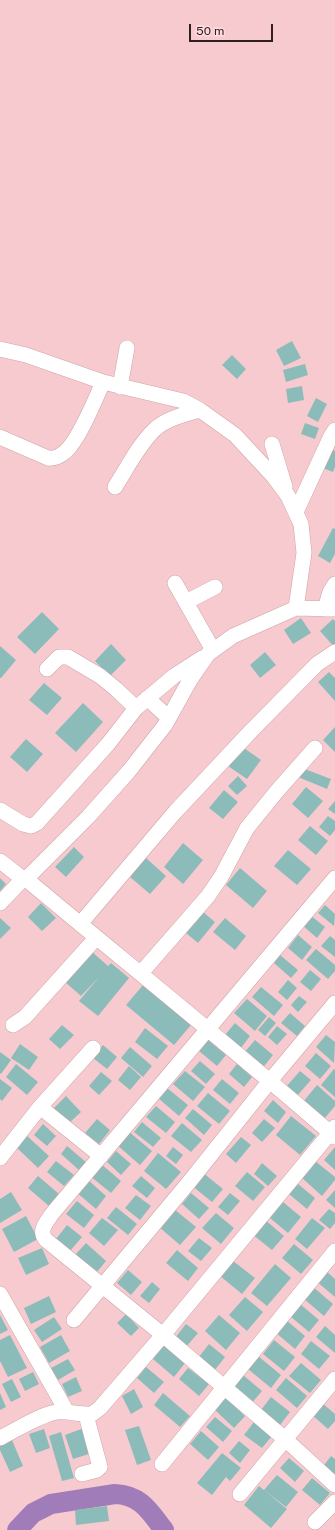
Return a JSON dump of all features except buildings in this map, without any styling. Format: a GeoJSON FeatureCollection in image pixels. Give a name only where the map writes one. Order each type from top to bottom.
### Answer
{"type":"FeatureCollection","features":[{"type":"Feature","properties":{"kind":"street"},"geometry":{"type":"LineString","coordinates":[[120,386],[127,348]]}},
{"type":"Feature","properties":{"kind":"street"},"geometry":{"type":"LineString","coordinates":[[0,349],[26,355],[103,382],[183,402],[200,410],[235,435],[274,477],[288,496]]}},
{"type":"Feature","properties":{"kind":"street"},"geometry":{"type":"LineString","coordinates":[[0,437],[48,458],[53,458],[64,453],[70,447],[84,423],[103,382]]}},
{"type":"Feature","properties":{"kind":"street"},"geometry":{"type":"LineString","coordinates":[[115,487],[136,453],[154,429],[176,417],[200,410]]}},
{"type":"Feature","properties":{"kind":"street"},"geometry":{"type":"LineString","coordinates":[[296,512],[335,430]]}},
{"type":"Feature","properties":{"kind":"street"},"geometry":{"type":"LineString","coordinates":[[272,444],[288,496],[301,524],[304,553],[296,608]]}},
{"type":"Feature","properties":{"kind":"street"},"geometry":{"type":"LineString","coordinates":[[175,584],[186,602],[211,652]]}},
{"type":"Feature","properties":{"kind":"street"},"geometry":{"type":"LineString","coordinates":[[0,810],[23,824],[31,826],[37,823],[108,744],[136,708],[174,676],[234,636],[296,608],[330,609],[330,592],[335,584]]}},
{"type":"Feature","properties":{"kind":"street"},"geometry":{"type":"LineString","coordinates":[[186,602],[215,587]]}},
{"type":"Feature","properties":{"kind":"street"},"geometry":{"type":"LineString","coordinates":[[0,903],[88,817],[152,742],[190,680],[211,652]]}},
{"type":"Feature","properties":{"kind":"street"},"geometry":{"type":"LineString","coordinates":[[80,924],[175,812],[251,731],[317,664],[335,652]]}},
{"type":"Feature","properties":{"kind":"street"},"geometry":{"type":"LineString","coordinates":[[47,669],[59,657],[68,657],[100,676],[136,708]]}},
{"type":"Feature","properties":{"kind":"street"},"geometry":{"type":"LineString","coordinates":[[147,698],[168,718]]}},
{"type":"Feature","properties":{"kind":"street"},"geometry":{"type":"LineString","coordinates":[[141,973],[208,896],[221,877],[247,828],[277,790],[315,748]]}},
{"type":"Feature","properties":{"kind":"street"},"geometry":{"type":"LineString","coordinates":[[0,861],[141,973],[269,1082],[333,1132],[100,1408],[92,1414],[57,1412],[47,1415],[0,1438]]}},
{"type":"Feature","properties":{"kind":"street"},"geometry":{"type":"LineString","coordinates":[[335,878],[51,1215],[41,1232],[42,1236],[46,1240],[163,1335],[285,1439],[335,1485]]}},
{"type":"Feature","properties":{"kind":"street"},"geometry":{"type":"LineString","coordinates":[[13,1025],[25,1017],[96,938]]}},
{"type":"Feature","properties":{"kind":"street"},"geometry":{"type":"LineString","coordinates":[[74,1320],[190,1181],[269,1082],[335,1003]]}},
{"type":"Feature","properties":{"kind":"street"},"geometry":{"type":"LineString","coordinates":[[0,1158],[40,1107],[93,1048]]}},
{"type":"Feature","properties":{"kind":"street"},"geometry":{"type":"LineString","coordinates":[[40,1107],[101,1156]]}},
{"type":"Feature","properties":{"kind":"street"},"geometry":{"type":"LineString","coordinates":[[162,1464],[335,1251]]}},
{"type":"Feature","properties":{"kind":"street"},"geometry":{"type":"LineString","coordinates":[[0,1294],[67,1412]]}},
{"type":"Feature","properties":{"kind":"street"},"geometry":{"type":"LineString","coordinates":[[240,1494],[335,1378]]}},
{"type":"Feature","properties":{"kind":"street"},"geometry":{"type":"LineString","coordinates":[[82,1474],[97,1470],[100,1467],[86,1414]]}},
{"type":"Feature","properties":{"kind":"street"},"geometry":{"type":"LineString","coordinates":[[315,1522],[335,1502]]}},
{"type":"Feature","properties":{"kind":"waterway"},"geometry":{"type":"LineString","coordinates":[[17,1530],[33,1513],[51,1504],[115,1494],[124,1495],[138,1501],[149,1511],[164,1530]]}}]}
